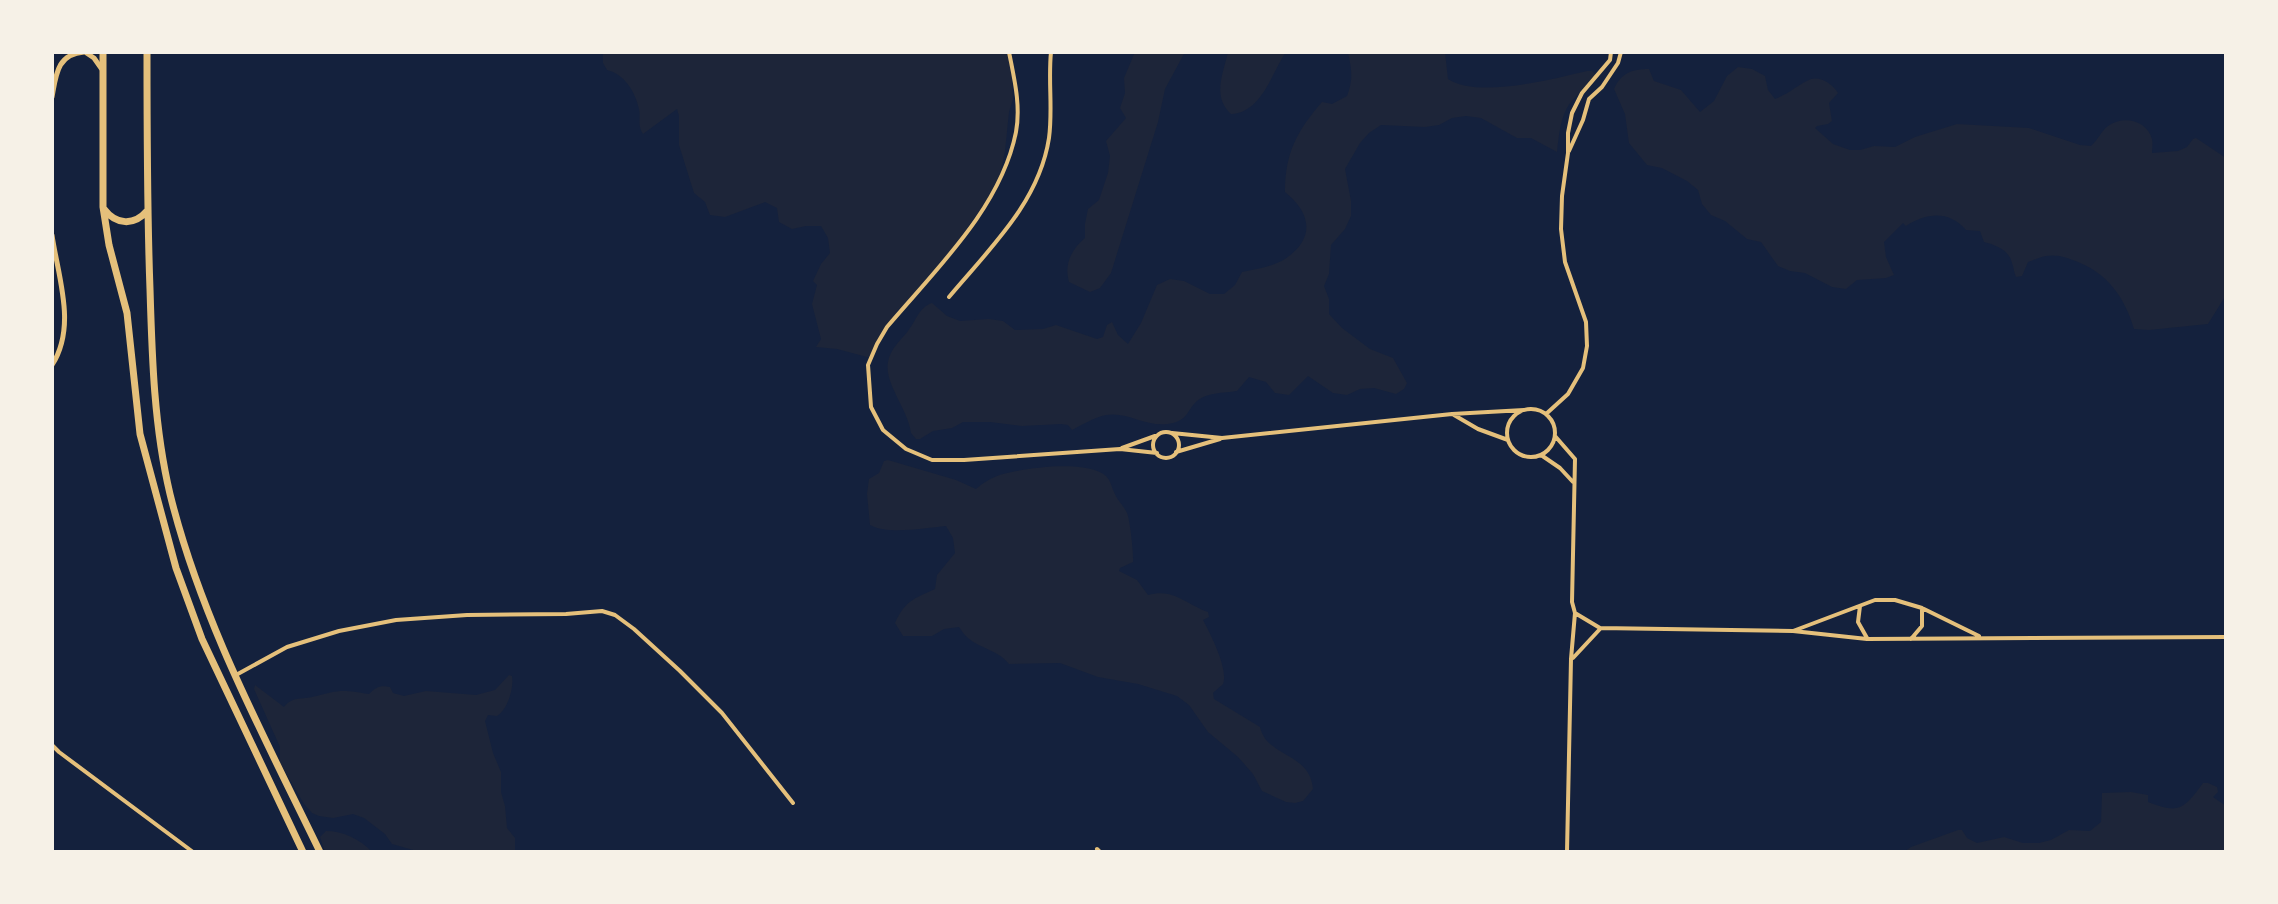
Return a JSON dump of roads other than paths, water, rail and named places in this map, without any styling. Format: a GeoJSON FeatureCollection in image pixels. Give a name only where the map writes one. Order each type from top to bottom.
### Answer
{"type":"FeatureCollection","features":[{"type":"Feature","properties":{"kind":"main road"},"geometry":{"type":"LineString","coordinates":[[103,52],[103,207],[109,245],[127,313],[140,434],[176,568],[202,639],[303,852]]}},
{"type":"Feature","properties":{"kind":"main road"},"geometry":{"type":"LineString","coordinates":[[147,52],[151,325],[159,437],[170,494],[222,646],[320,852]]}},
{"type":"Feature","properties":{"kind":"main road"},"geometry":{"type":"LineString","coordinates":[[103,207],[113,218],[128,222],[136,220],[147,210]]}},
{"type":"Feature","properties":{"kind":"street"},"geometry":{"type":"LineString","coordinates":[[52,97],[59,65],[66,56],[84,52],[94,58],[103,70]]}},
{"type":"Feature","properties":{"kind":"street"},"geometry":{"type":"LineString","coordinates":[[1009,52],[1017,95],[1016,130],[1006,168],[978,218],[887,327],[877,344],[868,365],[871,407],[883,430],[906,449],[932,460],[1120,449],[1157,453]]}},
{"type":"Feature","properties":{"kind":"street"},"geometry":{"type":"LineString","coordinates":[[949,297],[1018,215],[1041,170],[1051,119],[1051,52]]}},
{"type":"Feature","properties":{"kind":"street"},"geometry":{"type":"LineString","coordinates":[[1546,414],[1568,394],[1583,368],[1587,346],[1586,322],[1565,262],[1561,229],[1562,196],[1572,113],[1582,93],[1610,60],[1611,52]]}},
{"type":"Feature","properties":{"kind":"street"},"geometry":{"type":"LineString","coordinates":[[1568,153],[1589,99],[1602,87],[1618,63],[1621,52]]}},
{"type":"Feature","properties":{"kind":"street"},"geometry":{"type":"LineString","coordinates":[[52,235],[65,320],[61,346],[52,365]]}},
{"type":"Feature","properties":{"kind":"street"},"geometry":{"type":"LineString","coordinates":[[1159,434],[1153,446],[1160,456],[1169,457],[1222,438],[1452,414],[1532,409],[1546,414],[1555,427],[1555,436],[1548,450],[1541,455],[1525,456],[1517,453],[1508,441],[1452,414]]}},
{"type":"Feature","properties":{"kind":"street"},"geometry":{"type":"LineString","coordinates":[[1508,441],[1508,426],[1517,413],[1524,410]]}},
{"type":"Feature","properties":{"kind":"street"},"geometry":{"type":"LineString","coordinates":[[1120,449],[1167,432],[1222,438]]}},
{"type":"Feature","properties":{"kind":"street"},"geometry":{"type":"LineString","coordinates":[[1172,433],[1178,440],[1176,452]]}},
{"type":"Feature","properties":{"kind":"street"},"geometry":{"type":"LineString","coordinates":[[1555,436],[1575,459],[1572,602],[1575,613],[1571,659],[1567,852]]}},
{"type":"Feature","properties":{"kind":"street"},"geometry":{"type":"LineString","coordinates":[[1541,455],[1560,468],[1574,484]]}},
{"type":"Feature","properties":{"kind":"street"},"geometry":{"type":"LineString","coordinates":[[1793,631],[1875,600],[1895,600],[1922,608],[1981,637]]}},
{"type":"Feature","properties":{"kind":"street"},"geometry":{"type":"LineString","coordinates":[[1860,606],[1858,622],[1867,639]]}},
{"type":"Feature","properties":{"kind":"street"},"geometry":{"type":"LineString","coordinates":[[1911,639],[1922,626],[1922,608]]}},
{"type":"Feature","properties":{"kind":"street"},"geometry":{"type":"LineString","coordinates":[[236,675],[287,647],[339,631],[396,620],[602,611],[615,615],[634,629],[722,713],[793,803]]}},
{"type":"Feature","properties":{"kind":"street"},"geometry":{"type":"LineString","coordinates":[[1575,613],[1600,628],[1793,631],[1867,639],[2226,637]]}},
{"type":"Feature","properties":{"kind":"street"},"geometry":{"type":"LineString","coordinates":[[1571,659],[1600,628]]}},
{"type":"Feature","properties":{"kind":"street"},"geometry":{"type":"LineString","coordinates":[[52,745],[192,852]]}}]}
